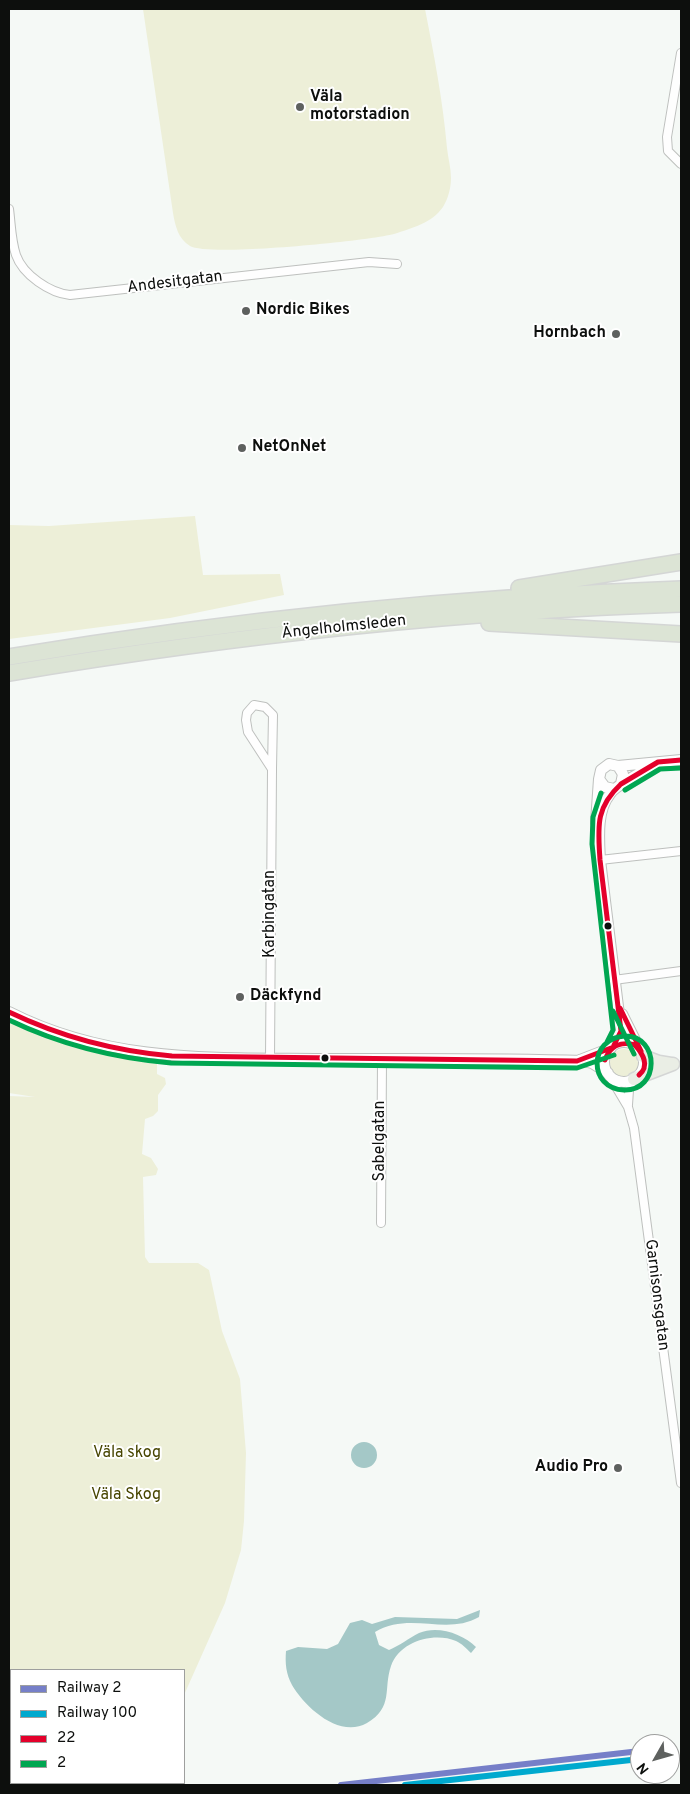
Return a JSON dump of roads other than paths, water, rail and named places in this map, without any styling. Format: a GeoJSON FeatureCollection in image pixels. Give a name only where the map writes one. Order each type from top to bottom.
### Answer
{"type":"FeatureCollection","features":[{"type":"Feature","properties":{"kind":"highway"},"geometry":{"type":"LineString","coordinates":[[395,608],[431,598],[550,584],[681,562]]}},
{"type":"Feature","properties":{"kind":"highway","name":"Ängelholmsleden"},"geometry":{"type":"LineString","coordinates":[[9,657],[194,630],[395,608],[550,595],[681,589]]}},
{"type":"Feature","properties":{"kind":"highway","name":"Ängelholmsleden"},"geometry":{"type":"LineString","coordinates":[[9,672],[254,637],[428,619],[681,604]]}},
{"type":"Feature","properties":{"kind":"highway"},"geometry":{"type":"LineString","coordinates":[[428,619],[681,634]]}},
{"type":"Feature","properties":{"kind":"main road"},"geometry":{"type":"LineString","coordinates":[[642,1054],[658,1062],[677,1064]]}},
{"type":"Feature","properties":{"kind":"main road"},"geometry":{"type":"LineString","coordinates":[[633,1080],[677,1064]]}},
{"type":"Feature","properties":{"kind":"street"},"geometry":{"type":"LineString","coordinates":[[681,54],[667,137],[668,151],[681,164]]}},
{"type":"Feature","properties":{"kind":"street","name":"Andesitgatan"},"geometry":{"type":"LineString","coordinates":[[9,209],[13,242],[21,264],[38,281],[58,294],[70,295],[369,262],[397,264]]}},
{"type":"Feature","properties":{"kind":"street","name":"Karbingatan"},"geometry":{"type":"LineString","coordinates":[[270,1059],[273,715],[265,707],[254,705],[247,713],[246,728],[272,769]]}},
{"type":"Feature","properties":{"kind":"street"},"geometry":{"type":"LineString","coordinates":[[609,1074],[605,1060],[621,1031],[600,860],[599,835],[595,819],[601,770],[609,764],[618,766],[681,760]]}},
{"type":"Feature","properties":{"kind":"street"},"geometry":{"type":"LineString","coordinates":[[599,779],[604,787],[618,786],[658,762]]}},
{"type":"Feature","properties":{"kind":"street"},"geometry":{"type":"LineString","coordinates":[[599,835],[605,803],[618,786],[623,774],[618,766]]}},
{"type":"Feature","properties":{"kind":"street"},"geometry":{"type":"LineString","coordinates":[[600,860],[681,851]]}},
{"type":"Feature","properties":{"kind":"street"},"geometry":{"type":"LineString","coordinates":[[614,980],[681,971]]}},
{"type":"Feature","properties":{"kind":"street"},"geometry":{"type":"LineString","coordinates":[[9,1012],[77,1039],[125,1051],[172,1056],[270,1059],[576,1061],[592,1063],[622,1082],[633,1080],[644,1066],[642,1054],[616,999]]}},
{"type":"Feature","properties":{"kind":"street"},"geometry":{"type":"LineString","coordinates":[[576,1061],[629,1043],[642,1054]]}},
{"type":"Feature","properties":{"kind":"street","name":"Sabelgatan"},"geometry":{"type":"LineString","coordinates":[[381,1222],[382,1059]]}},
{"type":"Feature","properties":{"kind":"street","name":"Garnisonsgatan"},"geometry":{"type":"LineString","coordinates":[[609,1074],[628,1107]]}},
{"type":"Feature","properties":{"kind":"street","name":"Garnisonsgatan"},"geometry":{"type":"LineString","coordinates":[[633,1080],[629,1090],[628,1107],[638,1153],[681,1483]]}},
{"type":"Feature","properties":{"kind":"water"},"geometry":{"type":"Polygon","coordinates":[[[364,1442],[373,1446],[377,1455],[373,1464],[364,1468],[355,1464],[351,1455],[355,1446],[364,1442]]]}},
{"type":"Feature","properties":{"kind":"water"},"geometry":{"type":"Polygon","coordinates":[[[480,1610],[479,1617],[466,1622],[441,1625],[401,1623],[375,1632],[379,1645],[389,1650],[419,1633],[434,1630],[450,1632],[471,1642],[476,1647],[471,1653],[456,1641],[447,1638],[428,1638],[402,1650],[395,1657],[391,1666],[386,1697],[381,1711],[367,1723],[356,1727],[334,1724],[314,1711],[298,1694],[288,1677],[286,1651],[298,1647],[327,1649],[338,1644],[350,1623],[362,1620],[372,1624],[395,1617],[457,1619],[480,1610]]]}},
{"type":"Feature","properties":{"kind":"rail line","name":"2"},"geometry":{"type":"LineString","coordinates":[[341,1785],[630,1752]]}},
{"type":"Feature","properties":{"kind":"rail line","name":"100"},"geometry":{"type":"LineString","coordinates":[[405,1785],[630,1760]]}},
{"type":"Feature","properties":{"kind":"place","name":"Väla motorstadion"},"geometry":{"type":"Point","coordinates":[300,107]}},
{"type":"Feature","properties":{"kind":"place","name":"Nordic Bikes"},"geometry":{"type":"Point","coordinates":[246,311]}},
{"type":"Feature","properties":{"kind":"place","name":"Hornbach"},"geometry":{"type":"Point","coordinates":[616,334]}},
{"type":"Feature","properties":{"kind":"place","name":"NetOnNet"},"geometry":{"type":"Point","coordinates":[242,448]}},
{"type":"Feature","properties":{"kind":"place","name":"Däckfynd"},"geometry":{"type":"Point","coordinates":[240,997]}},
{"type":"Feature","properties":{"kind":"place","name":"Audio Pro"},"geometry":{"type":"Point","coordinates":[618,1468]}},
{"type":"Feature","properties":{"kind":"park label","name":"Väla skog"},"geometry":{"type":"Point","coordinates":[127,1454]}},
{"type":"Feature","properties":{"kind":"park label","name":"Väla Skog"},"geometry":{"type":"Point","coordinates":[126,1496]}}]}
